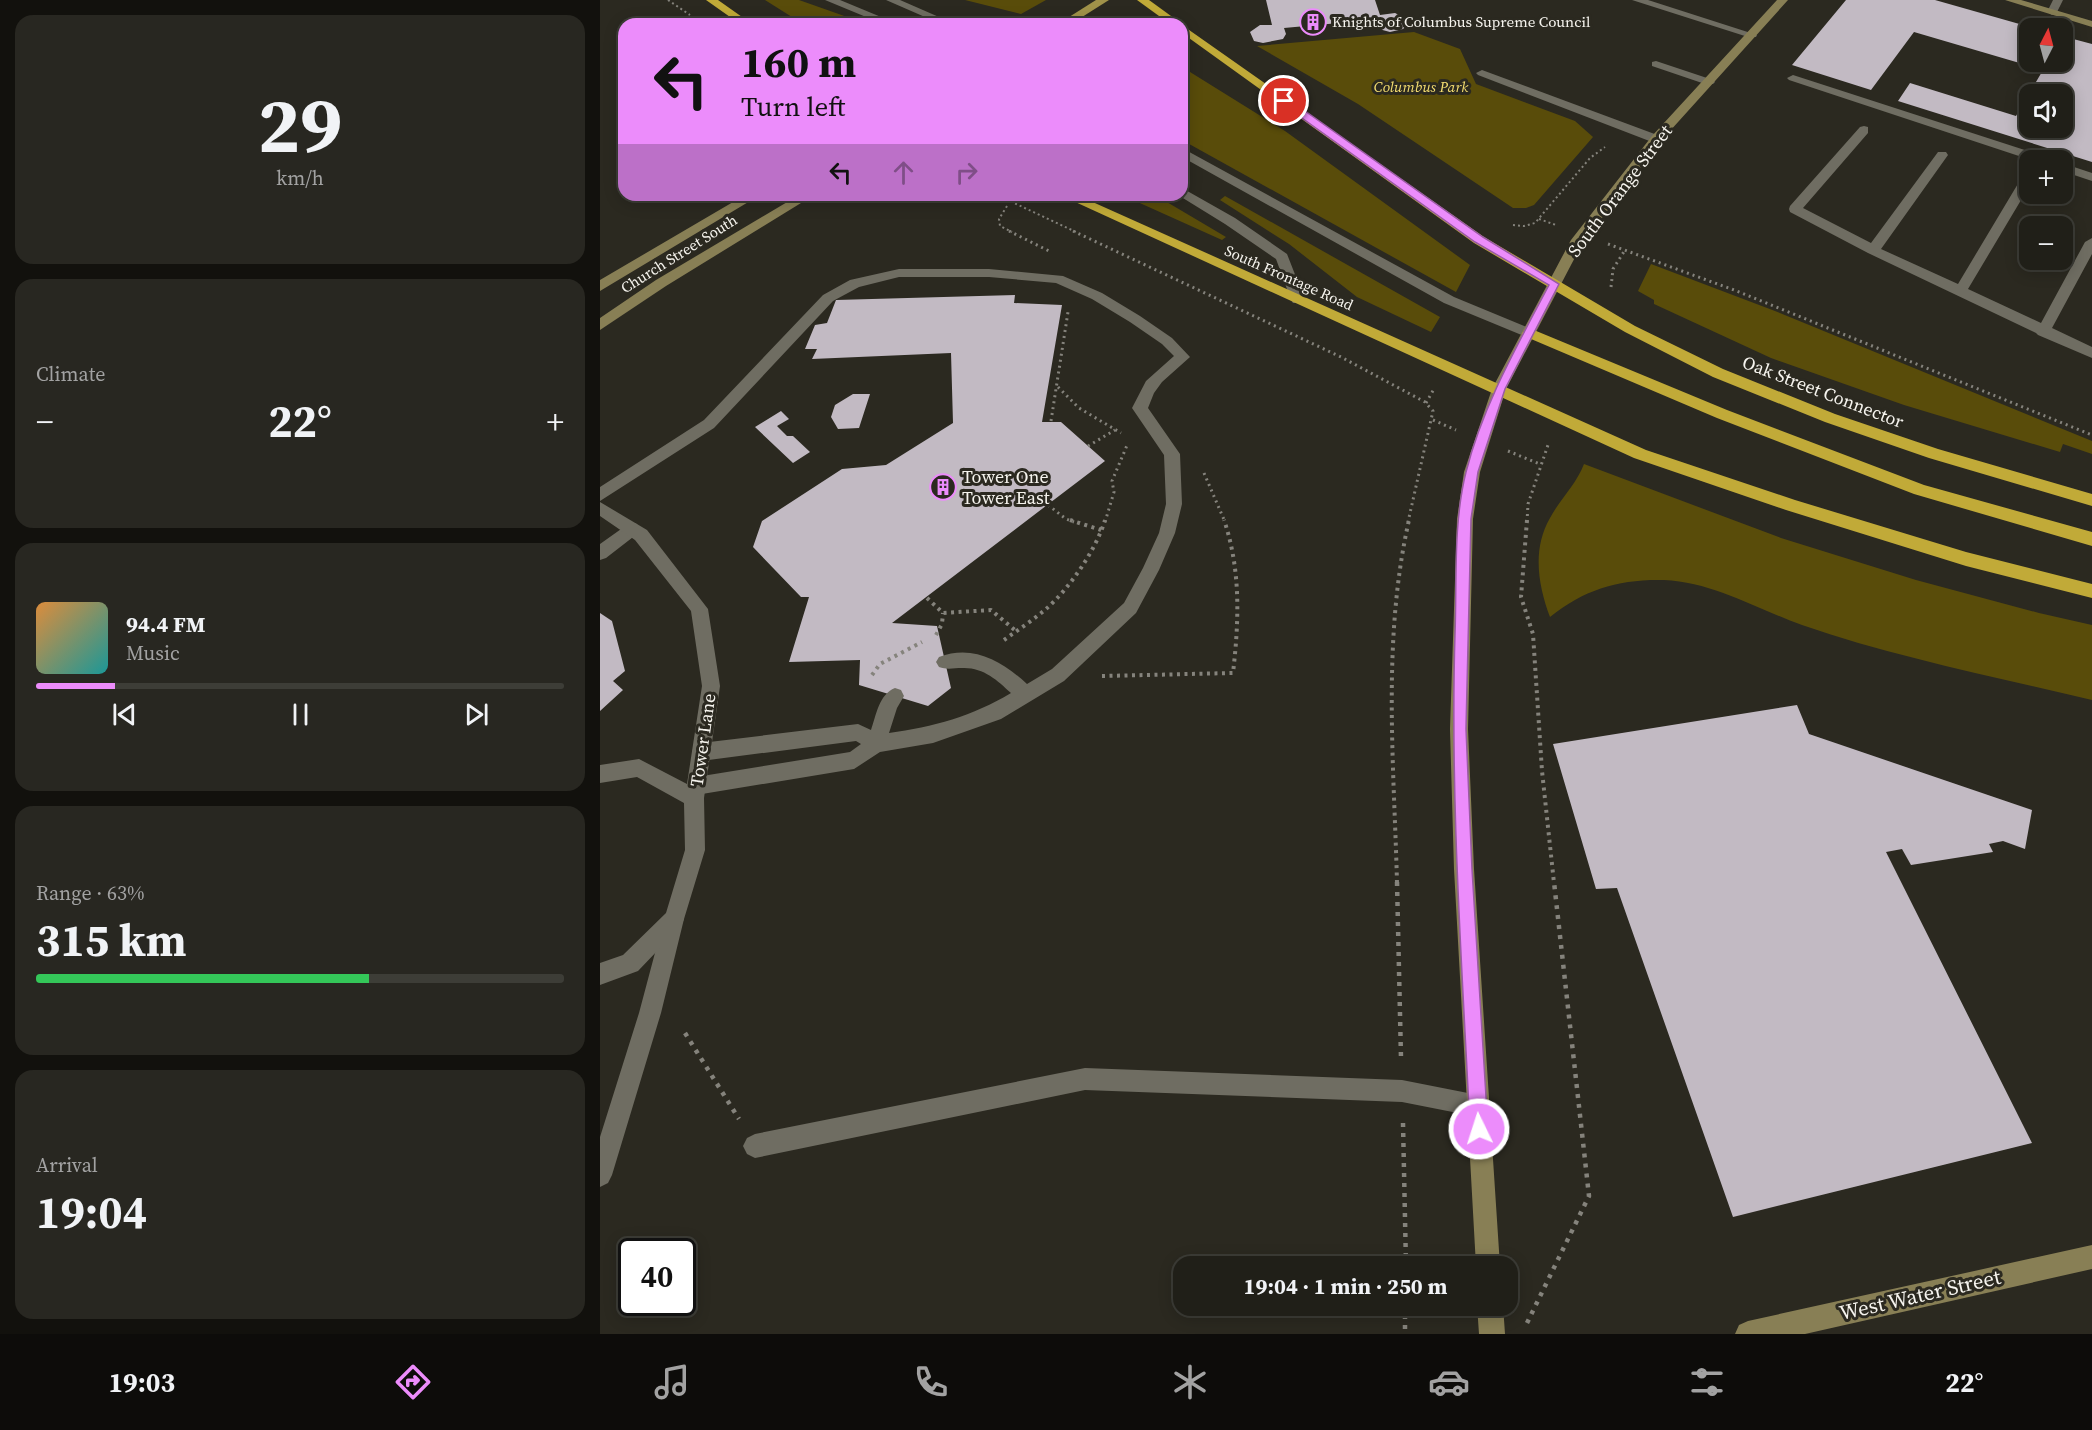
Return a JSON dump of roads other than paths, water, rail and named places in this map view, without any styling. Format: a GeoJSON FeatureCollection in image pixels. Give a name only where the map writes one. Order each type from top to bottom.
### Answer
{"type":"FeatureCollection","features":[{"type":"Feature","properties":{"kind":"highway"},"geometry":{"type":"LineString","coordinates":[[711,0],[738,18]]}},
{"type":"Feature","properties":{"kind":"highway"},"geometry":{"type":"LineString","coordinates":[[1142,0],[1168,18]]}},
{"type":"Feature","properties":{"kind":"highway","name":"Oak Street Connector"},"geometry":{"type":"LineString","coordinates":[[1188,32],[1479,240],[1630,329],[1708,368],[1809,410],[1935,454],[2092,500]]}},
{"type":"Feature","properties":{"kind":"highway","name":"South Frontage Road"},"geometry":{"type":"LineString","coordinates":[[1079,201],[1640,454],[1792,506],[1966,558],[2092,591]]}},
{"type":"Feature","properties":{"kind":"highway"},"geometry":{"type":"LineString","coordinates":[[1529,333],[1722,414],[1920,490],[2092,539]]}},
{"type":"Feature","properties":{"kind":"main road"},"geometry":{"type":"LineString","coordinates":[[1074,18],[1104,0]]}},
{"type":"Feature","properties":{"kind":"main road","name":"South Orange Street"},"geometry":{"type":"LineString","coordinates":[[1487,1256],[1464,869],[1459,729],[1465,519],[1472,472],[1499,389],[1576,243],[1656,139],[1783,0]]}},
{"type":"Feature","properties":{"kind":"main road"},"geometry":{"type":"LineString","coordinates":[[2010,0],[2092,24]]}},
{"type":"Feature","properties":{"kind":"main road","name":"Church Street South"},"geometry":{"type":"LineString","coordinates":[[600,286],[744,201]]}},
{"type":"Feature","properties":{"kind":"main road","name":"Church Street South"},"geometry":{"type":"LineString","coordinates":[[600,325],[661,283],[798,201]]}},
{"type":"Feature","properties":{"kind":"main road","name":"West Water Street"},"geometry":{"type":"LineString","coordinates":[[1748,1334],[2092,1257]]}},
{"type":"Feature","properties":{"kind":"main road"},"geometry":{"type":"LineString","coordinates":[[1491,1316],[1492,1334]]}},
{"type":"Feature","properties":{"kind":"street"},"geometry":{"type":"LineString","coordinates":[[830,0],[877,18]]}},
{"type":"Feature","properties":{"kind":"street"},"geometry":{"type":"LineString","coordinates":[[891,0],[935,18]]}},
{"type":"Feature","properties":{"kind":"street"},"geometry":{"type":"LineString","coordinates":[[1637,0],[1752,34]]}},
{"type":"Feature","properties":{"kind":"street"},"geometry":{"type":"LineString","coordinates":[[2052,12],[2058,0]]}},
{"type":"Feature","properties":{"kind":"street"},"geometry":{"type":"LineString","coordinates":[[1656,64],[1709,82]]}},
{"type":"Feature","properties":{"kind":"street"},"geometry":{"type":"LineString","coordinates":[[1482,73],[1656,139]]}},
{"type":"Feature","properties":{"kind":"street"},"geometry":{"type":"LineString","coordinates":[[1793,78],[2019,152]]}},
{"type":"Feature","properties":{"kind":"street"},"geometry":{"type":"LineString","coordinates":[[1864,130],[1795,209],[1873,250],[2043,332],[2092,353]]}},
{"type":"Feature","properties":{"kind":"street"},"geometry":{"type":"LineString","coordinates":[[1873,250],[1942,154]]}},
{"type":"Feature","properties":{"kind":"street"},"geometry":{"type":"LineString","coordinates":[[1188,155],[1439,295],[1529,333]]}},
{"type":"Feature","properties":{"kind":"street"},"geometry":{"type":"LineString","coordinates":[[2073,171],[2092,177]]}},
{"type":"Feature","properties":{"kind":"street"},"geometry":{"type":"LineString","coordinates":[[1960,292],[2019,192]]}},
{"type":"Feature","properties":{"kind":"street"},"geometry":{"type":"LineString","coordinates":[[1188,196],[1230,220],[1281,257],[1298,300]]}},
{"type":"Feature","properties":{"kind":"street"},"geometry":{"type":"LineString","coordinates":[[2043,332],[2092,242]]}},
{"type":"Feature","properties":{"kind":"street"},"geometry":{"type":"LineString","coordinates":[[600,495],[709,424],[828,298],[855,283],[899,273],[999,273],[1058,279],[1097,296],[1167,341],[1183,357],[1156,375],[1145,391],[1140,408],[1172,454],[1174,504],[1167,533],[1151,570],[1130,608],[1058,675],[993,713],[933,735],[876,744],[854,760],[695,792]]}},
{"type":"Feature","properties":{"kind":"street","name":"Tower Lane"},"geometry":{"type":"LineString","coordinates":[[600,508],[641,535],[699,609],[711,686],[695,792],[695,849],[674,919],[630,963],[600,974]]}},
{"type":"Feature","properties":{"kind":"street"},"geometry":{"type":"LineString","coordinates":[[600,553],[631,529]]}},
{"type":"Feature","properties":{"kind":"street"},"geometry":{"type":"LineString","coordinates":[[945,662],[958,659],[985,661],[1002,672],[1025,694]]}},
{"type":"Feature","properties":{"kind":"street"},"geometry":{"type":"LineString","coordinates":[[876,744],[889,705],[895,696]]}},
{"type":"Feature","properties":{"kind":"street"},"geometry":{"type":"LineString","coordinates":[[701,752],[858,732],[876,744]]}},
{"type":"Feature","properties":{"kind":"street","name":"Tower Lane"},"geometry":{"type":"LineString","coordinates":[[600,774],[639,768],[695,792]]}},
{"type":"Feature","properties":{"kind":"street"},"geometry":{"type":"LineString","coordinates":[[600,1175],[650,1013],[674,919]]}},
{"type":"Feature","properties":{"kind":"street"},"geometry":{"type":"LineString","coordinates":[[755,1146],[1085,1079],[1402,1091],[1478,1106]]}},
{"type":"Feature","properties":{"kind":"place","name":"Knights of Columbus Supreme Council"},"geometry":{"type":"Point","coordinates":[1313,22]}},
{"type":"Feature","properties":{"kind":"place","name":"Tower One Tower East"},"geometry":{"type":"Point","coordinates":[943,487]}},
{"type":"Feature","properties":{"kind":"park label","name":"Columbus Park"},"geometry":{"type":"Point","coordinates":[1421,87]}}]}
